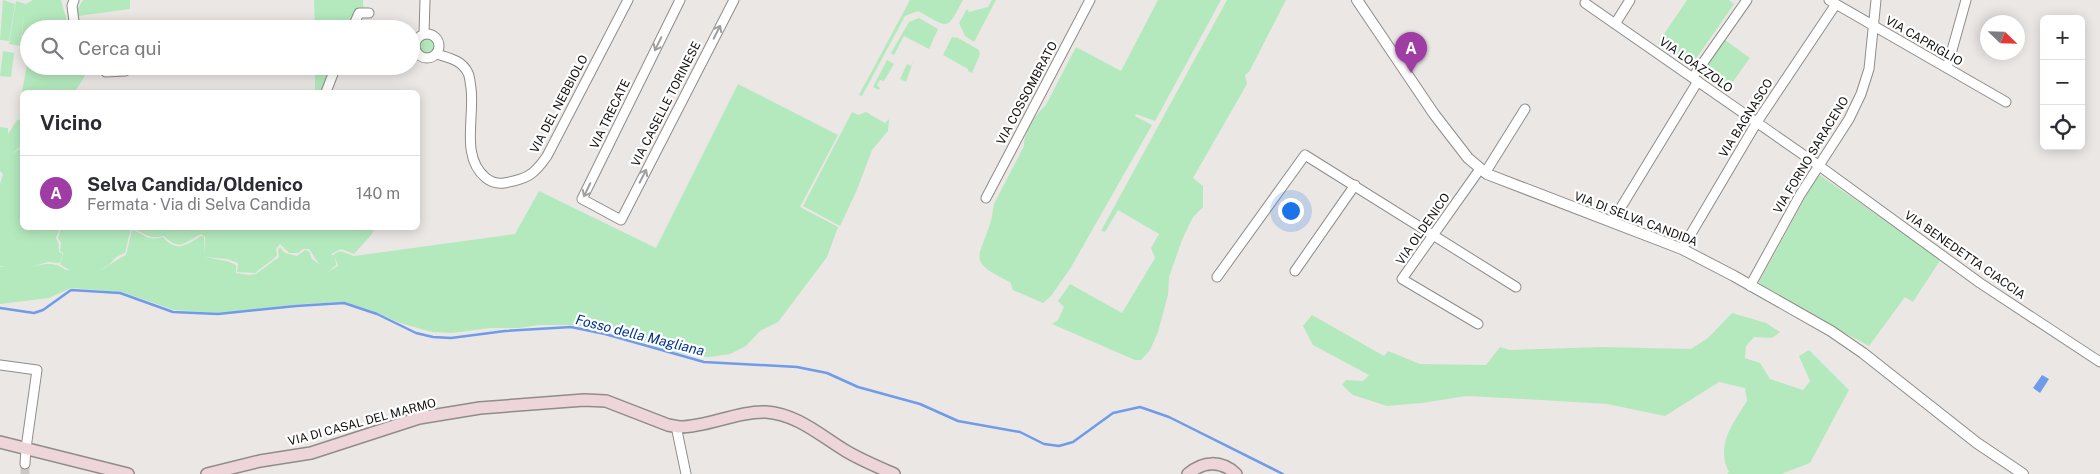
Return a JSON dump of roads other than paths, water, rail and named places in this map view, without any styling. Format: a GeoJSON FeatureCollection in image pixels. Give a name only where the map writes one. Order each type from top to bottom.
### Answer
{"type":"FeatureCollection","features":[{"type":"Feature","properties":{"kind":"main road","name":"VIA DI CASAL DEL MARMO"},"geometry":{"type":"LineString","coordinates":[[207,474],[260,461],[311,452],[419,418],[480,408],[584,400],[606,401],[676,426],[687,426],[745,414],[766,412],[778,414],[802,423],[856,457],[894,474]]}},
{"type":"Feature","properties":{"kind":"main road"},"geometry":{"type":"LineString","coordinates":[[0,442],[128,474]]}},
{"type":"Feature","properties":{"kind":"main road"},"geometry":{"type":"LineString","coordinates":[[1188,474],[1196,467],[1212,463],[1228,468],[1236,474]]}},
{"type":"Feature","properties":{"kind":"street"},"geometry":{"type":"LineString","coordinates":[[74,0],[72,6],[74,20]]}},
{"type":"Feature","properties":{"kind":"street"},"geometry":{"type":"LineString","coordinates":[[420,38],[424,34],[426,0]]}},
{"type":"Feature","properties":{"kind":"street","name":"VIA DEL NEBBIOLO"},"geometry":{"type":"LineString","coordinates":[[437,54],[459,61],[468,73],[472,100],[470,138],[472,158],[478,172],[491,182],[501,184],[524,179],[537,170],[547,156],[628,0]]}},
{"type":"Feature","properties":{"kind":"street","name":"VIA TRECATE"},"geometry":{"type":"LineString","coordinates":[[621,220],[582,199],[680,0]]}},
{"type":"Feature","properties":{"kind":"street","name":"VIA CASELLE TORINESE"},"geometry":{"type":"LineString","coordinates":[[621,220],[734,0]]}},
{"type":"Feature","properties":{"kind":"street","name":"VIA COSSOMBRATO"},"geometry":{"type":"LineString","coordinates":[[986,198],[1090,0]]}},
{"type":"Feature","properties":{"kind":"street","name":"VIA DI SELVA CANDIDA"},"geometry":{"type":"LineString","coordinates":[[1357,0],[1434,114],[1468,158],[1482,171],[1682,249],[1750,286],[1831,332],[1863,353],[1977,443],[2023,474]]}},
{"type":"Feature","properties":{"kind":"street"},"geometry":{"type":"LineString","coordinates":[[1614,24],[1630,0]]}},
{"type":"Feature","properties":{"kind":"street"},"geometry":{"type":"LineString","coordinates":[[1612,222],[1695,79],[1747,0]]}},
{"type":"Feature","properties":{"kind":"street","name":"VIA FORNO SARACENO"},"geometry":{"type":"LineString","coordinates":[[1750,286],[1818,164],[1862,94],[1869,69],[1876,0]]}},
{"type":"Feature","properties":{"kind":"street"},"geometry":{"type":"LineString","coordinates":[[1947,68],[1966,0]]}},
{"type":"Feature","properties":{"kind":"street","name":"VIA CAPRIGLIO"},"geometry":{"type":"LineString","coordinates":[[1833,2],[2006,102]]}},
{"type":"Feature","properties":{"kind":"street","name":"VIA BAGNASCO"},"geometry":{"type":"LineString","coordinates":[[1682,249],[1757,122],[1833,2]]}},
{"type":"Feature","properties":{"kind":"street","name":"VIA LOAZZOLO"},"geometry":{"type":"LineString","coordinates":[[1585,3],[1818,164]]}},
{"type":"Feature","properties":{"kind":"street"},"geometry":{"type":"LineString","coordinates":[[356,20],[359,13],[369,13]]}},
{"type":"Feature","properties":{"kind":"street"},"geometry":{"type":"LineString","coordinates":[[420,55],[426,59],[437,54],[438,42],[432,36],[424,34]]}},
{"type":"Feature","properties":{"kind":"street"},"geometry":{"type":"LineString","coordinates":[[327,90],[333,75]]}},
{"type":"Feature","properties":{"kind":"street","name":"VIA OLDENICO"},"geometry":{"type":"LineString","coordinates":[[1478,324],[1402,280],[1433,234],[1482,171],[1525,110]]}},
{"type":"Feature","properties":{"kind":"street"},"geometry":{"type":"LineString","coordinates":[[1218,277],[1305,155],[1516,287]]}},
{"type":"Feature","properties":{"kind":"street","name":"VIA BENEDETTA CIACCIA"},"geometry":{"type":"LineString","coordinates":[[1818,164],[1980,283],[2100,362]]}},
{"type":"Feature","properties":{"kind":"street"},"geometry":{"type":"LineString","coordinates":[[1295,271],[1355,186]]}},
{"type":"Feature","properties":{"kind":"street"},"geometry":{"type":"LineString","coordinates":[[0,364],[38,370],[25,464]]}},
{"type":"Feature","properties":{"kind":"street"},"geometry":{"type":"LineString","coordinates":[[676,426],[686,474]]}},
{"type":"Feature","properties":{"kind":"water"},"geometry":{"type":"Polygon","coordinates":[[[2042,375],[2049,379],[2040,393],[2033,388],[2042,375]]]}},
{"type":"Feature","properties":{"kind":"waterway","name":"Fosso della Magliana"},"geometry":{"type":"LineString","coordinates":[[0,308],[34,313],[43,310],[71,290],[120,293],[173,312],[218,314],[344,303],[377,314],[416,333],[433,337],[451,338],[505,331],[571,327],[605,334],[704,362],[797,367],[827,373],[858,387],[920,404],[958,421],[1020,432],[1044,444],[1059,446],[1073,442],[1113,413],[1140,407],[1169,417],[1283,474]]}},
{"type":"Feature","properties":{"kind":"tunnel"},"geometry":{"type":"LineString","coordinates":[[25,464],[25,474]]}},
{"type":"Feature","properties":{"kind":"place","name":"Selva Candida/Oldenico"},"geometry":{"type":"Point","coordinates":[1411,73]}}]}
